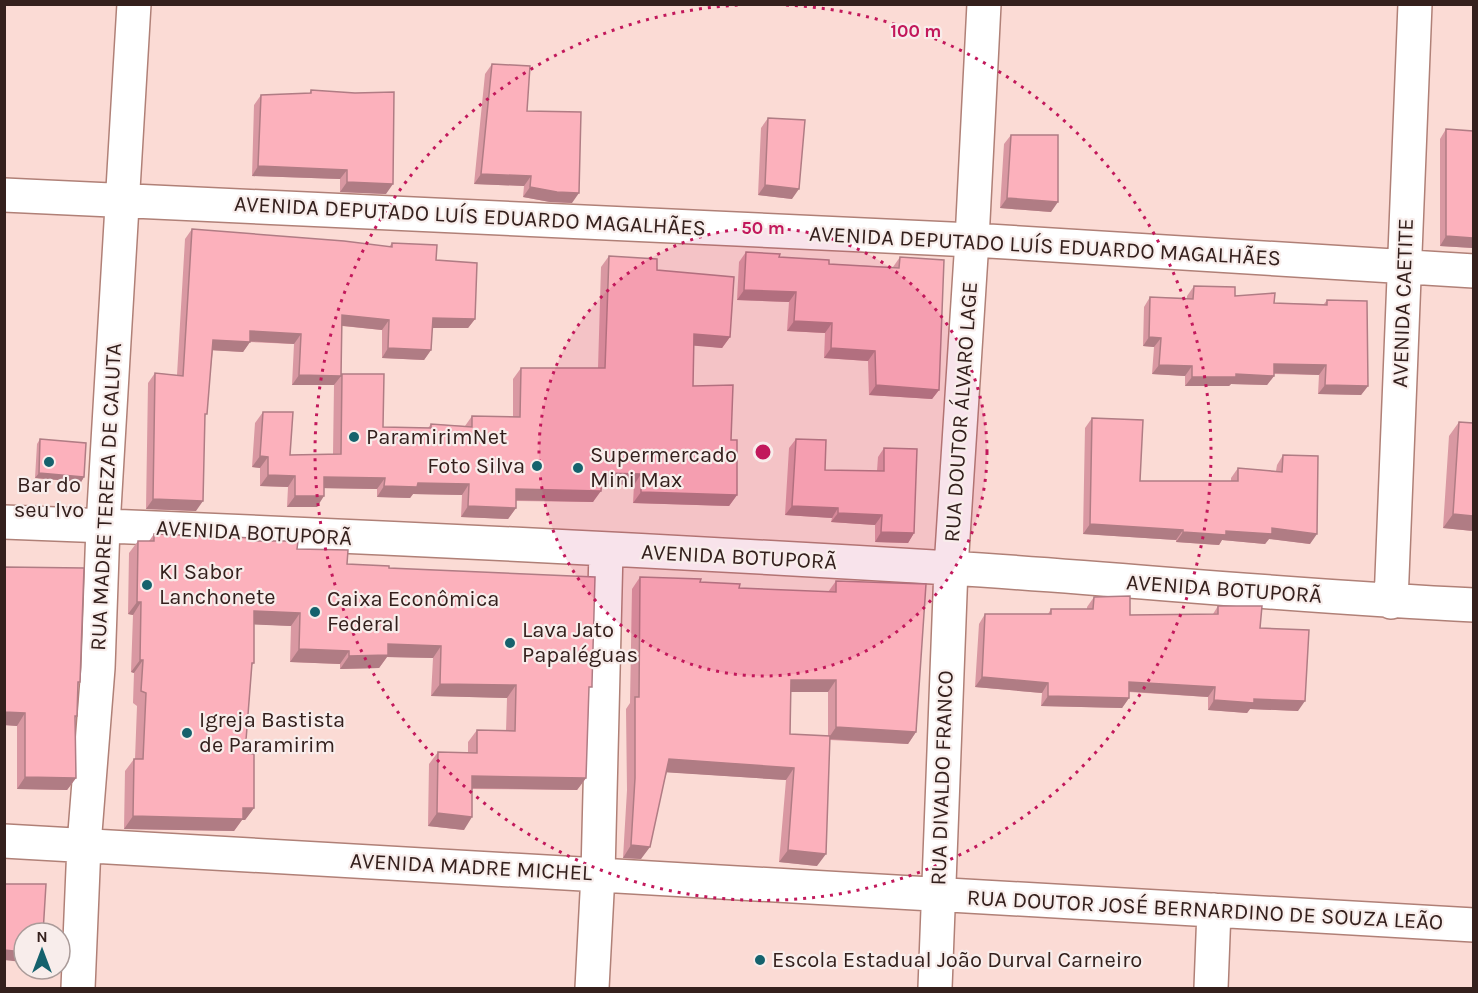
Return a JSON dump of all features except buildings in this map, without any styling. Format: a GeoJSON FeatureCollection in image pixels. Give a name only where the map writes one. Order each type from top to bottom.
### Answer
{"type":"FeatureCollection","features":[{"type":"Feature","properties":{"kind":"street","name":"RUA MADRE TEREZA DE CALUTA"},"geometry":{"type":"LineString","coordinates":[[78,988],[84,845],[98,668],[103,526],[134,4]]}},
{"type":"Feature","properties":{"kind":"street","name":"RUA DOUTOR ÁLVARO LAGE"},"geometry":{"type":"LineString","coordinates":[[951,568],[972,240],[984,4]]}},
{"type":"Feature","properties":{"kind":"street","name":"AVENIDA CAETITE"},"geometry":{"type":"LineString","coordinates":[[1390,602],[1415,4]]}},
{"type":"Feature","properties":{"kind":"street","name":"AVENIDA DEPUTADO LUÍS EDUARDO MAGALHÃES"},"geometry":{"type":"LineString","coordinates":[[4,195],[972,240],[1473,271]]}},
{"type":"Feature","properties":{"kind":"street","name":"AVENIDA BOTUPORÃ"},"geometry":{"type":"LineString","coordinates":[[4,522],[606,549],[951,568],[1390,602],[1473,605]]}},
{"type":"Feature","properties":{"kind":"street"},"geometry":{"type":"LineString","coordinates":[[592,988],[598,874],[606,549]]}},
{"type":"Feature","properties":{"kind":"street","name":"RUA DIVALDO FRANCO"},"geometry":{"type":"LineString","coordinates":[[934,988],[951,568]]}},
{"type":"Feature","properties":{"kind":"street","name":"AVENIDA MADRE MICHEL"},"geometry":{"type":"LineString","coordinates":[[4,841],[937,895]]}},
{"type":"Feature","properties":{"kind":"street","name":"RUA DOUTOR JOSÉ BERNARDINO DE SOUZA LEÃO"},"geometry":{"type":"LineString","coordinates":[[937,895],[1473,925]]}},
{"type":"Feature","properties":{"kind":"street"},"geometry":{"type":"LineString","coordinates":[[1211,988],[1214,910]]}},
{"type":"Feature","properties":{"kind":"place","name":"ParamirimNet"},"geometry":{"type":"Point","coordinates":[354,437]}},
{"type":"Feature","properties":{"kind":"place","name":"Bar do seu Ivo"},"geometry":{"type":"Point","coordinates":[49,462]}},
{"type":"Feature","properties":{"kind":"place","name":"Foto Silva"},"geometry":{"type":"Point","coordinates":[537,466]}},
{"type":"Feature","properties":{"kind":"place","name":"Supermercado Mini Max"},"geometry":{"type":"Point","coordinates":[578,468]}},
{"type":"Feature","properties":{"kind":"place","name":"KI Sabor Lanchonete"},"geometry":{"type":"Point","coordinates":[147,585]}},
{"type":"Feature","properties":{"kind":"place","name":"Caixa Econômica Federal"},"geometry":{"type":"Point","coordinates":[315,612]}},
{"type":"Feature","properties":{"kind":"place","name":"Lava Jato Papaléguas"},"geometry":{"type":"Point","coordinates":[510,643]}},
{"type":"Feature","properties":{"kind":"place","name":"Igreja Bastista de Paramirim"},"geometry":{"type":"Point","coordinates":[187,733]}},
{"type":"Feature","properties":{"kind":"place","name":"Escola Estadual João Durval Carneiro"},"geometry":{"type":"Point","coordinates":[760,960]}}]}
